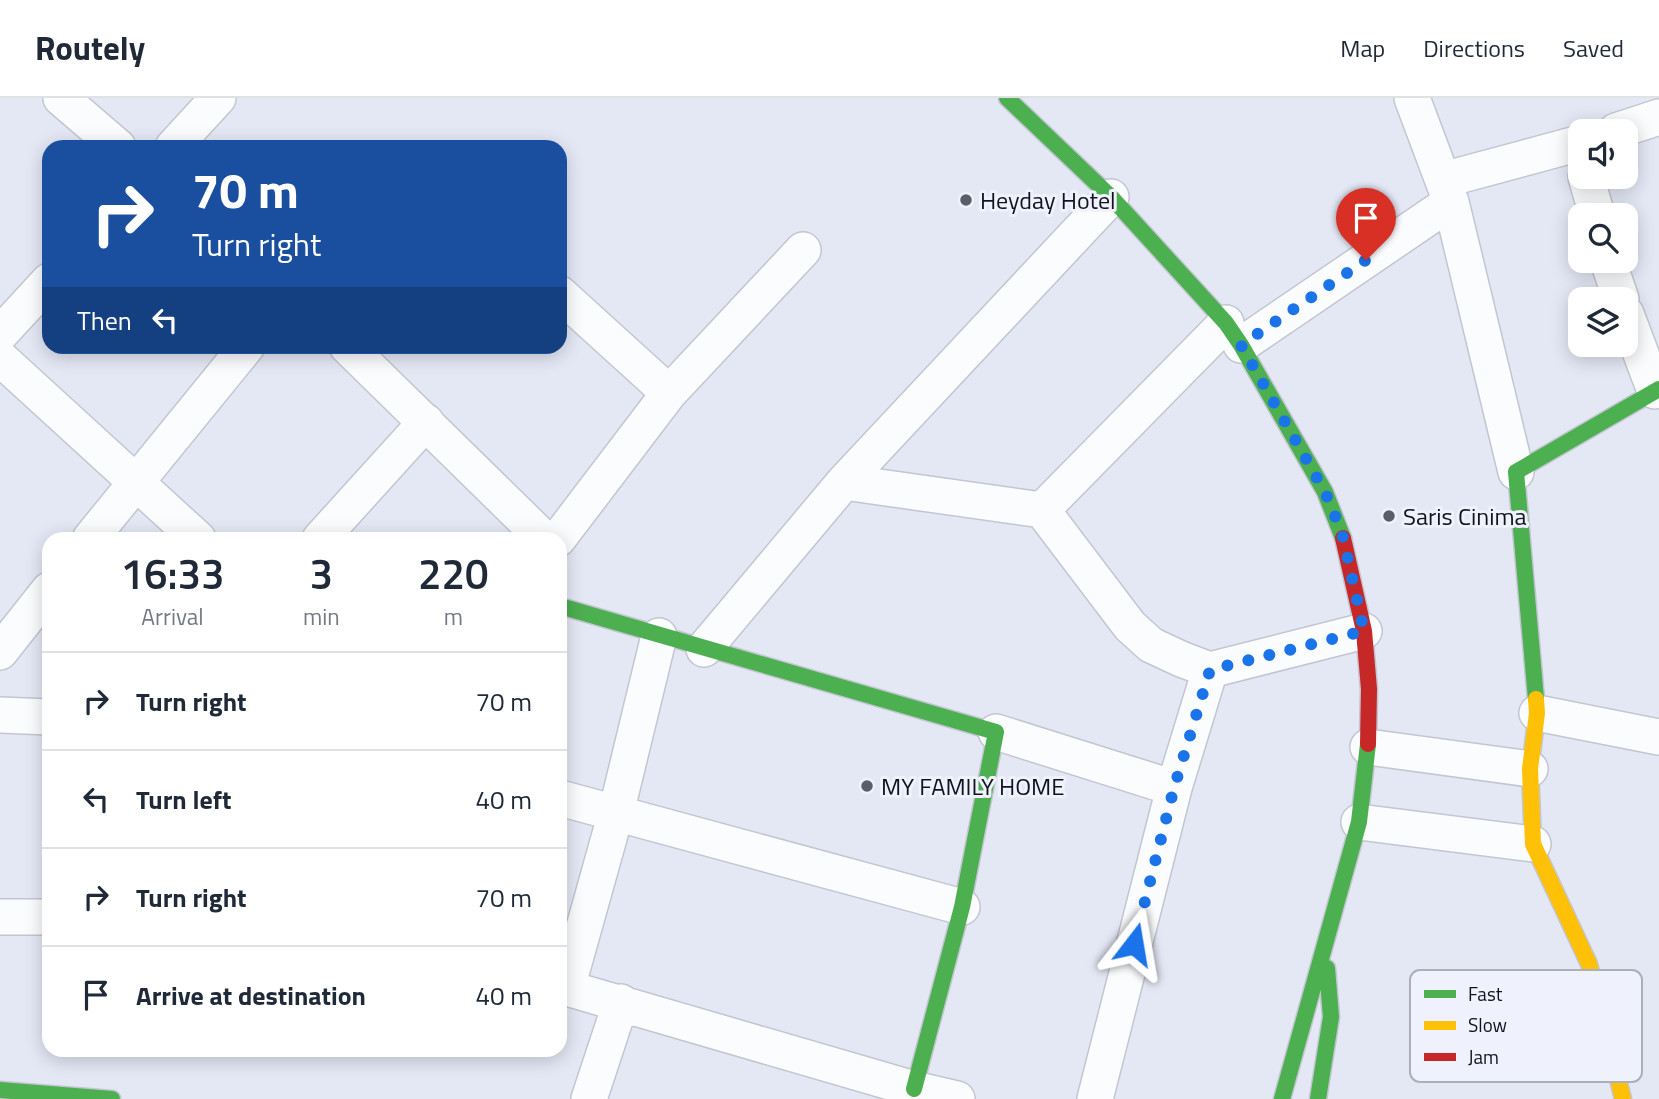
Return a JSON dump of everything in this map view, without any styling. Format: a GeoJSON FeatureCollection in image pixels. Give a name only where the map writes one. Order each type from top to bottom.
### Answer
{"type":"FeatureCollection","features":[{"type":"Feature","properties":{"kind":"street"},"geometry":{"type":"LineString","coordinates":[[61,98],[110,140]]}},
{"type":"Feature","properties":{"kind":"street"},"geometry":{"type":"LineString","coordinates":[[179,140],[218,98]]}},
{"type":"Feature","properties":{"kind":"street"},"geometry":{"type":"LineString","coordinates":[[1007,98],[1111,197],[1234,334],[1325,492],[1342,533],[1364,631],[1369,689],[1368,747],[1359,822],[1282,1099]]}},
{"type":"Feature","properties":{"kind":"street"},"geometry":{"type":"LineString","coordinates":[[1412,98],[1447,191],[1516,472],[1537,713],[1530,769],[1533,844],[1591,970]]}},
{"type":"Feature","properties":{"kind":"street"},"geometry":{"type":"LineString","coordinates":[[1638,124],[1659,117]]}},
{"type":"Feature","properties":{"kind":"street"},"geometry":{"type":"LineString","coordinates":[[1042,510],[1234,334],[1447,191],[1568,152]]}},
{"type":"Feature","properties":{"kind":"street"},"geometry":{"type":"LineString","coordinates":[[704,649],[844,482],[1111,197]]}},
{"type":"Feature","properties":{"kind":"street"},"geometry":{"type":"LineString","coordinates":[[563,532],[669,393],[803,250]]}},
{"type":"Feature","properties":{"kind":"street"},"geometry":{"type":"LineString","coordinates":[[0,334],[42,289]]}},
{"type":"Feature","properties":{"kind":"street"},"geometry":{"type":"LineString","coordinates":[[567,299],[669,393]]}},
{"type":"Feature","properties":{"kind":"street"},"geometry":{"type":"LineString","coordinates":[[1516,472],[1657,390],[1638,343]]}},
{"type":"Feature","properties":{"kind":"street"},"geometry":{"type":"LineString","coordinates":[[96,532],[240,354]]}},
{"type":"Feature","properties":{"kind":"street"},"geometry":{"type":"LineString","coordinates":[[355,354],[537,532]]}},
{"type":"Feature","properties":{"kind":"street"},"geometry":{"type":"LineString","coordinates":[[0,358],[190,532]]}},
{"type":"Feature","properties":{"kind":"street"},"geometry":{"type":"LineString","coordinates":[[326,532],[426,422]]}},
{"type":"Feature","properties":{"kind":"street"},"geometry":{"type":"LineString","coordinates":[[844,482],[1042,510],[1130,626],[1151,645],[1210,670],[1364,631]]}},
{"type":"Feature","properties":{"kind":"street"},"geometry":{"type":"LineString","coordinates":[[0,652],[42,599]]}},
{"type":"Feature","properties":{"kind":"street"},"geometry":{"type":"LineString","coordinates":[[567,608],[996,732],[1174,788]]}},
{"type":"Feature","properties":{"kind":"street"},"geometry":{"type":"LineString","coordinates":[[567,977],[617,813],[659,636]]}},
{"type":"Feature","properties":{"kind":"street"},"geometry":{"type":"LineString","coordinates":[[1094,1099],[1174,788],[1210,670]]}},
{"type":"Feature","properties":{"kind":"street"},"geometry":{"type":"LineString","coordinates":[[1537,713],[1659,737]]}},
{"type":"Feature","properties":{"kind":"street"},"geometry":{"type":"LineString","coordinates":[[0,715],[42,717]]}},
{"type":"Feature","properties":{"kind":"street"},"geometry":{"type":"LineString","coordinates":[[905,1091],[962,906],[996,732]]}},
{"type":"Feature","properties":{"kind":"street"},"geometry":{"type":"LineString","coordinates":[[1368,747],[1530,769]]}},
{"type":"Feature","properties":{"kind":"street"},"geometry":{"type":"LineString","coordinates":[[567,800],[962,906]]}},
{"type":"Feature","properties":{"kind":"street"},"geometry":{"type":"LineString","coordinates":[[1359,822],[1533,844]]}},
{"type":"Feature","properties":{"kind":"street"},"geometry":{"type":"LineString","coordinates":[[0,917],[42,917]]}},
{"type":"Feature","properties":{"kind":"street"},"geometry":{"type":"LineString","coordinates":[[1318,1099],[1331,1017],[1324,945]]}},
{"type":"Feature","properties":{"kind":"street"},"geometry":{"type":"LineString","coordinates":[[567,988],[621,1002],[905,1091],[957,1099]]}},
{"type":"Feature","properties":{"kind":"street"},"geometry":{"type":"LineString","coordinates":[[589,1099],[621,1002]]}},
{"type":"Feature","properties":{"kind":"street"},"geometry":{"type":"LineString","coordinates":[[0,1090],[112,1099]]}},
{"type":"Feature","properties":{"kind":"traffic: fast"},"geometry":{"type":"LineString","coordinates":[[1007,98],[1111,197],[1226,323],[1325,492],[1343,538]]}},
{"type":"Feature","properties":{"kind":"traffic: fast"},"geometry":{"type":"LineString","coordinates":[[1536,699],[1516,472],[1659,389]]}},
{"type":"Feature","properties":{"kind":"traffic: fast"},"geometry":{"type":"LineString","coordinates":[[567,608],[996,732],[962,907],[914,1089]]}},
{"type":"Feature","properties":{"kind":"traffic: fast"},"geometry":{"type":"LineString","coordinates":[[1282,1099],[1359,822],[1368,744]]}},
{"type":"Feature","properties":{"kind":"traffic: fast"},"geometry":{"type":"LineString","coordinates":[[1318,1099],[1331,1017],[1327,968]]}},
{"type":"Feature","properties":{"kind":"traffic: fast"},"geometry":{"type":"LineString","coordinates":[[0,1090],[112,1099]]}},
{"type":"Feature","properties":{"kind":"traffic: slow"},"geometry":{"type":"LineString","coordinates":[[1536,699],[1537,713],[1530,769],[1533,844],[1591,970]]}},
{"type":"Feature","properties":{"kind":"traffic: slow"},"geometry":{"type":"LineString","coordinates":[[1619,1082],[1623,1099]]}},
{"type":"Feature","properties":{"kind":"traffic: jam"},"geometry":{"type":"LineString","coordinates":[[1343,538],[1364,631],[1369,689],[1368,744]]}},
{"type":"Feature","properties":{"kind":"place","name":"Heyday Hotel"},"geometry":{"type":"Point","coordinates":[966,200]}},
{"type":"Feature","properties":{"kind":"place","name":"Saris Cinima"},"geometry":{"type":"Point","coordinates":[1389,516]}},
{"type":"Feature","properties":{"kind":"place","name":"MY FAMILY HOME"},"geometry":{"type":"Point","coordinates":[867,786]}},
{"type":"Feature","properties":{"kind":"route"},"geometry":{"type":"LineString","coordinates":[[1134,944],[1174,788],[1210,670],[1364,631],[1342,533],[1325,492],[1241,345],[1366,260]]}}]}
